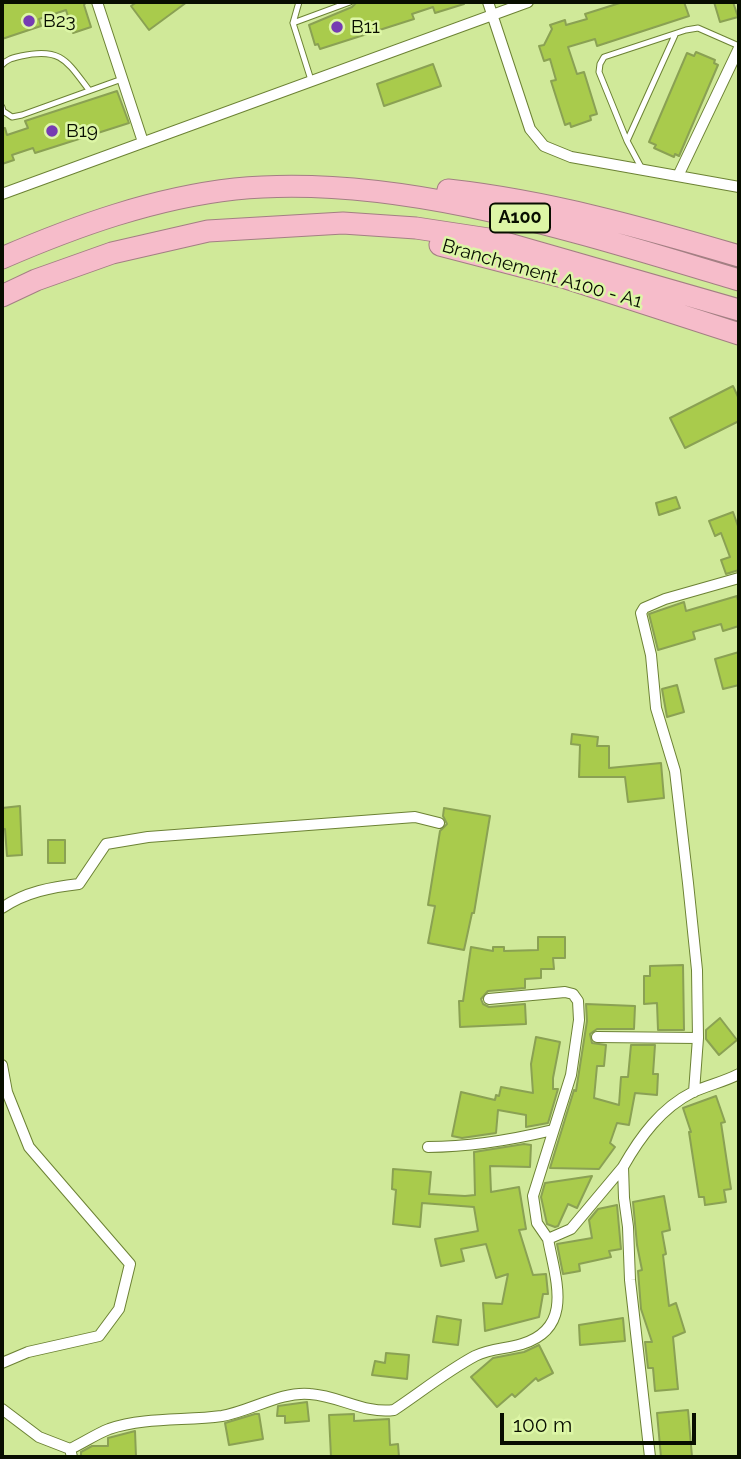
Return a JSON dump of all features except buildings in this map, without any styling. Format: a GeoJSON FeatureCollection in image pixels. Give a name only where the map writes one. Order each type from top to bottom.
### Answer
{"type":"FeatureCollection","features":[{"type":"Feature","properties":{"kind":"highway"},"geometry":{"type":"LineString","coordinates":[[295,186],[406,186],[520,201],[739,256]]}},
{"type":"Feature","properties":{"kind":"highway","name":"A100"},"geometry":{"type":"LineString","coordinates":[[2,258],[107,216],[235,189],[295,186],[399,195],[513,216],[739,280]]}},
{"type":"Feature","properties":{"kind":"highway","name":"A100"},"geometry":{"type":"LineString","coordinates":[[2,296],[36,280],[112,253],[208,231],[343,223],[416,228],[495,240],[739,310]]}},
{"type":"Feature","properties":{"kind":"highway","name":"Branchement A100 - A1"},"geometry":{"type":"LineString","coordinates":[[343,223],[486,255],[739,334]]}},
{"type":"Feature","properties":{"kind":"street"},"geometry":{"type":"LineString","coordinates":[[97,2],[144,142]]}},
{"type":"Feature","properties":{"kind":"street"},"geometry":{"type":"LineString","coordinates":[[488,2],[530,129],[544,146],[571,157],[739,187]]}},
{"type":"Feature","properties":{"kind":"street"},"geometry":{"type":"LineString","coordinates":[[2,194],[528,2]]}},
{"type":"Feature","properties":{"kind":"street"},"geometry":{"type":"LineString","coordinates":[[678,176],[739,47]]}},
{"type":"Feature","properties":{"kind":"street"},"geometry":{"type":"LineString","coordinates":[[694,1092],[698,1038],[696,970],[675,771],[656,708],[651,655],[641,614],[644,608],[665,599],[739,578]]}},
{"type":"Feature","properties":{"kind":"street"},"geometry":{"type":"LineString","coordinates":[[2,908],[13,900],[52,887],[79,884],[106,844],[148,837],[415,817],[439,823]]}},
{"type":"Feature","properties":{"kind":"street"},"geometry":{"type":"LineString","coordinates":[[2,1409],[39,1437],[71,1453],[108,1430],[144,1423],[221,1416],[293,1394],[312,1394],[381,1412],[394,1410],[476,1356],[502,1346],[522,1344],[547,1330],[555,1318],[559,1296],[548,1239],[537,1223],[533,1196],[571,1075],[579,1020],[578,1001],[573,994],[565,992],[489,999]]}},
{"type":"Feature","properties":{"kind":"street"},"geometry":{"type":"LineString","coordinates":[[597,1037],[698,1038]]}},
{"type":"Feature","properties":{"kind":"street"},"geometry":{"type":"LineString","coordinates":[[2,1065],[7,1092],[29,1147],[130,1264],[119,1309],[99,1336],[28,1352],[2,1363]]}},
{"type":"Feature","properties":{"kind":"street"},"geometry":{"type":"LineString","coordinates":[[548,1239],[571,1229],[623,1167],[639,1138],[659,1117],[694,1092],[723,1083],[739,1074]]}},
{"type":"Feature","properties":{"kind":"street"},"geometry":{"type":"LineString","coordinates":[[428,1147],[466,1147],[508,1141],[553,1130]]}},
{"type":"Feature","properties":{"kind":"street"},"geometry":{"type":"LineString","coordinates":[[623,1167],[630,1280],[650,1457]]}},
{"type":"Feature","properties":{"kind":"lane"},"geometry":{"type":"LineString","coordinates":[[299,2],[293,23],[311,80]]}},
{"type":"Feature","properties":{"kind":"lane"},"geometry":{"type":"LineString","coordinates":[[293,23],[350,2]]}},
{"type":"Feature","properties":{"kind":"lane"},"geometry":{"type":"LineString","coordinates":[[643,170],[627,141],[599,72],[604,57],[698,29],[739,47]]}},
{"type":"Feature","properties":{"kind":"lane"},"geometry":{"type":"LineString","coordinates":[[627,141],[675,35]]}},
{"type":"Feature","properties":{"kind":"lane"},"geometry":{"type":"LineString","coordinates":[[2,65],[5,60],[40,52],[55,54],[71,66],[89,90]]}},
{"type":"Feature","properties":{"kind":"lane"},"geometry":{"type":"LineString","coordinates":[[2,107],[3,111],[12,117],[122,79]]}},
{"type":"Feature","properties":{"kind":"place","name":"B23"},"geometry":{"type":"Point","coordinates":[29,21]}},
{"type":"Feature","properties":{"kind":"place","name":"B11"},"geometry":{"type":"Point","coordinates":[337,27]}},
{"type":"Feature","properties":{"kind":"place","name":"B19"},"geometry":{"type":"Point","coordinates":[52,131]}}]}
